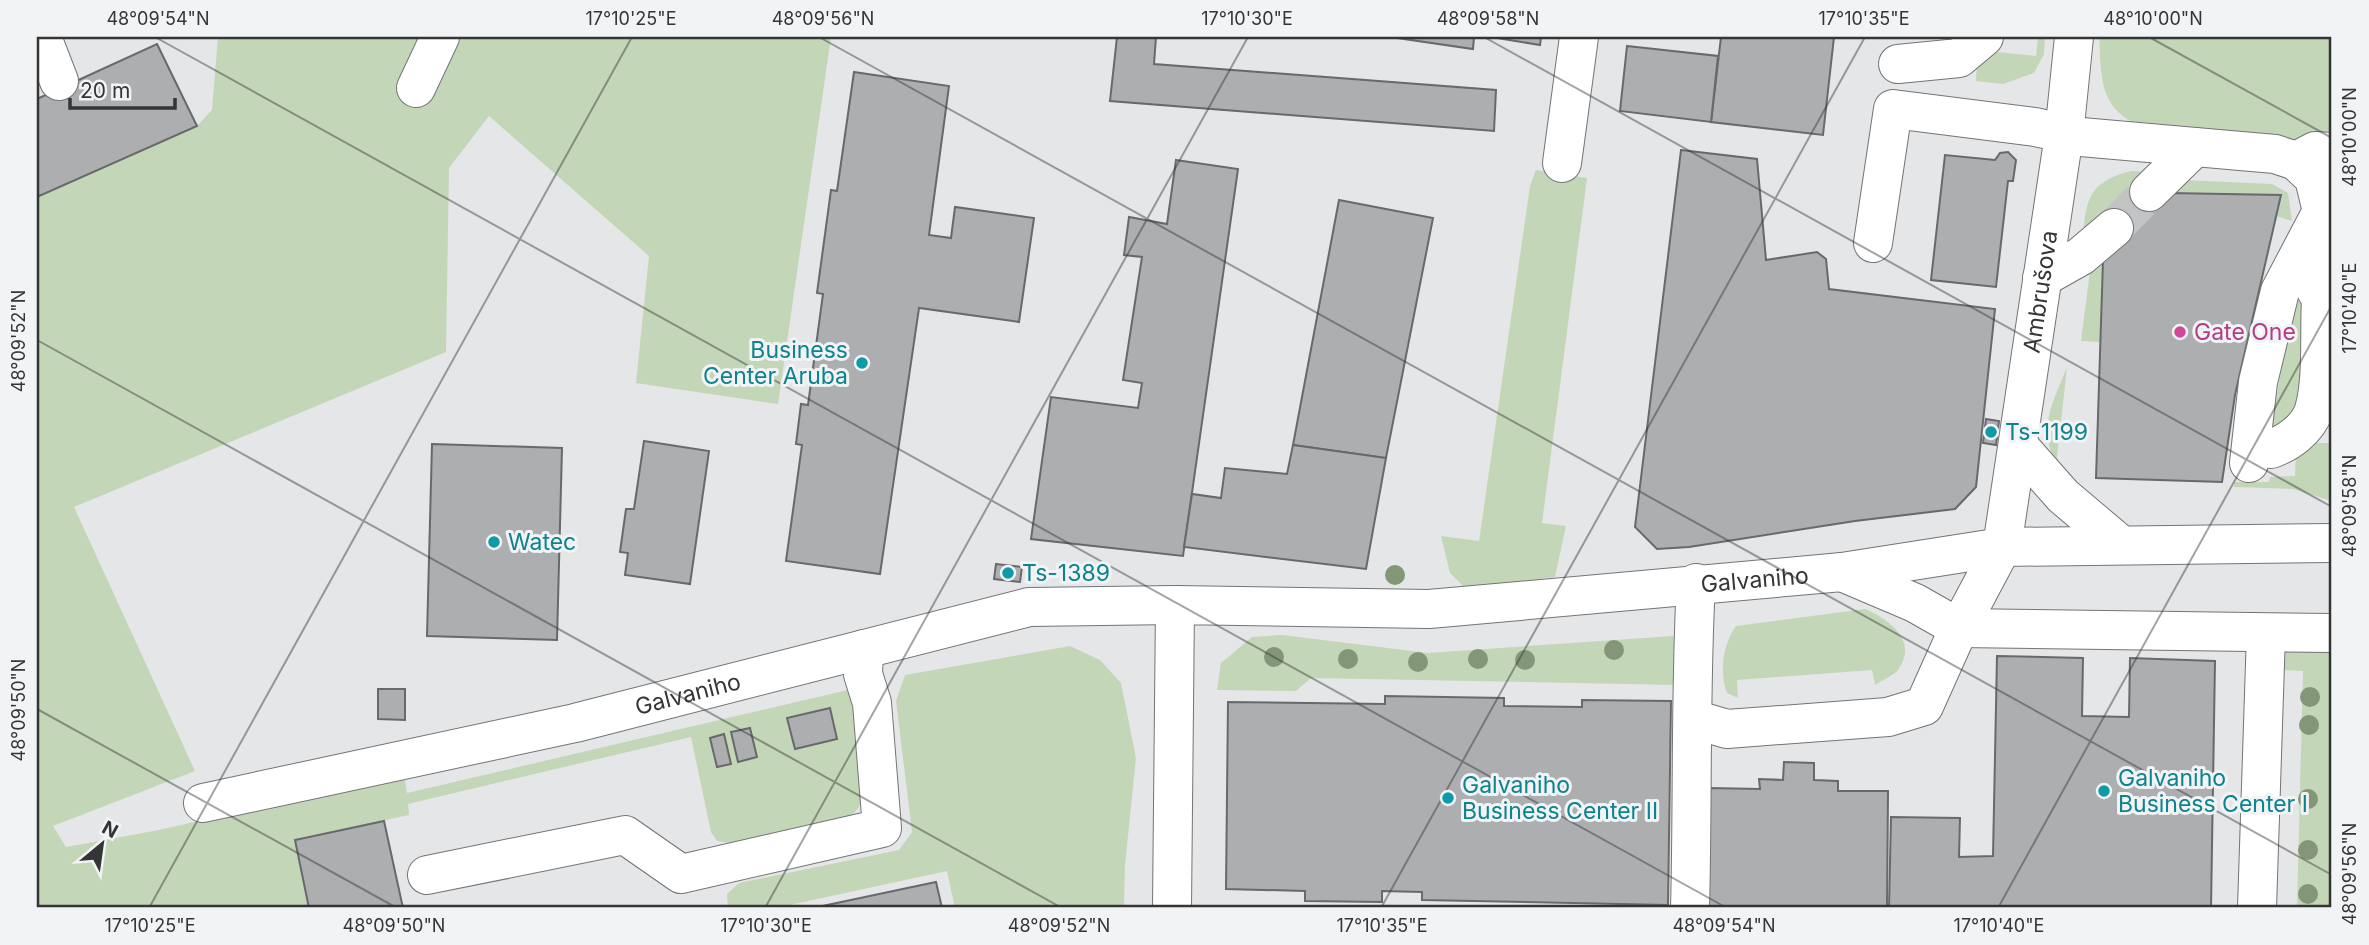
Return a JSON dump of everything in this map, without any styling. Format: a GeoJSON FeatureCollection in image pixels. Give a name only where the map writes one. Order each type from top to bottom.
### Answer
{"type":"FeatureCollection","features":[{"type":"Feature","properties":{"kind":"lane"},"geometry":{"type":"LineString","coordinates":[[41,37],[59,81]]}},
{"type":"Feature","properties":{"kind":"lane"},"geometry":{"type":"LineString","coordinates":[[416,88],[440,37]]}},
{"type":"Feature","properties":{"kind":"lane"},"geometry":{"type":"LineString","coordinates":[[1562,163],[1579,37]]}},
{"type":"Feature","properties":{"kind":"lane"},"geometry":{"type":"LineString","coordinates":[[1872,243],[1893,109],[1898,50],[1959,58],[1984,37]]}},
{"type":"Feature","properties":{"kind":"lane","name":"Ambrušova"},"geometry":{"type":"LineString","coordinates":[[1693,719],[1727,729],[1888,717],[1924,706],[1959,628],[2002,547],[2064,135],[2074,37]]}},
{"type":"Feature","properties":{"kind":"lane"},"geometry":{"type":"LineString","coordinates":[[1893,109],[2035,127],[2064,135],[2275,154],[2319,184],[2330,249],[2330,286],[2321,299],[2314,412],[2299,433],[2285,444],[2260,456],[2258,382],[2280,291],[2319,184]]}},
{"type":"Feature","properties":{"kind":"lane"},"geometry":{"type":"LineString","coordinates":[[2149,192],[2195,147]]}},
{"type":"Feature","properties":{"kind":"lane"},"geometry":{"type":"LineString","coordinates":[[2042,278],[2081,256],[2114,228]]}},
{"type":"Feature","properties":{"kind":"lane"},"geometry":{"type":"LineString","coordinates":[[2018,445],[2063,496],[2122,545]]}},
{"type":"Feature","properties":{"kind":"lane","name":"Galvaniho"},"geometry":{"type":"LineString","coordinates":[[203,803],[575,723],[1029,607],[1175,605],[1429,609],[1842,572],[2002,547],[2332,543]]}},
{"type":"Feature","properties":{"kind":"lane"},"geometry":{"type":"LineString","coordinates":[[1842,572],[1915,603],[1959,628],[2322,634]]}},
{"type":"Feature","properties":{"kind":"lane"},"geometry":{"type":"LineString","coordinates":[[1690,908],[1693,719],[1690,696],[1696,583]]}},
{"type":"Feature","properties":{"kind":"lane"},"geometry":{"type":"LineString","coordinates":[[1171,908],[1175,605]]}},
{"type":"Feature","properties":{"kind":"lane"},"geometry":{"type":"LineString","coordinates":[[2257,908],[2266,633]]}},
{"type":"Feature","properties":{"kind":"lane"},"geometry":{"type":"LineString","coordinates":[[427,875],[625,835],[681,874],[882,828],[872,703],[863,674],[864,649]]}},
{"type":"Feature","properties":{"kind":"green space"},"geometry":{"type":"Polygon","coordinates":[[[218,37],[831,37],[778,404],[636,383],[649,256],[489,116],[449,168],[446,352],[74,507],[195,771],[53,826],[66,847],[159,830],[404,774],[407,793],[848,690],[863,769],[863,797],[855,812],[846,820],[730,843],[717,841],[711,832],[691,737],[408,804],[409,815],[295,840],[309,908],[37,908],[37,197],[197,126],[212,110],[218,37]]]}},
{"type":"Feature","properties":{"kind":"green space"},"geometry":{"type":"Polygon","coordinates":[[[2038,37],[2045,37],[2044,54],[2034,73],[2003,84],[1976,81],[1977,60],[1987,51],[2036,56],[2038,37]]]}},
{"type":"Feature","properties":{"kind":"green space"},"geometry":{"type":"Polygon","coordinates":[[[2099,37],[2332,37],[2332,142],[2152,132],[2122,115],[2107,95],[2101,70],[2099,37]]]}},
{"type":"Feature","properties":{"kind":"green space"},"geometry":{"type":"Polygon","coordinates":[[[1536,170],[1587,178],[1542,523],[1566,526],[1555,577],[1466,589],[1450,573],[1441,536],[1479,541],[1530,186],[1536,170]]]}},
{"type":"Feature","properties":{"kind":"green space"},"geometry":{"type":"Polygon","coordinates":[[[2131,171],[2155,172],[2085,237],[2083,234],[2086,210],[2094,192],[2107,180],[2131,171]]]}},
{"type":"Feature","properties":{"kind":"green space"},"geometry":{"type":"Polygon","coordinates":[[[2182,180],[2272,184],[2288,193],[2292,221],[2276,216],[2281,195],[2169,193],[2182,180]]]}},
{"type":"Feature","properties":{"kind":"green space"},"geometry":{"type":"Polygon","coordinates":[[[2103,261],[2100,342],[2081,341],[2090,271],[2103,261]]]}},
{"type":"Feature","properties":{"kind":"green space"},"geometry":{"type":"Polygon","coordinates":[[[2301,296],[2305,296],[2302,398],[2283,424],[2271,427],[2291,316],[2301,296]]]}},
{"type":"Feature","properties":{"kind":"green space"},"geometry":{"type":"Polygon","coordinates":[[[2067,367],[2057,457],[2062,476],[2049,446],[2047,433],[2051,409],[2067,367]]]}},
{"type":"Feature","properties":{"kind":"green space"},"geometry":{"type":"Polygon","coordinates":[[[2315,443],[2332,443],[2332,501],[2293,489],[2234,487],[2234,482],[2269,482],[2270,477],[2295,476],[2296,451],[2315,443]]]}},
{"type":"Feature","properties":{"kind":"green space"},"geometry":{"type":"Polygon","coordinates":[[[1865,609],[1892,625],[1903,641],[1904,659],[1898,670],[1890,676],[1875,685],[1872,670],[1737,680],[1738,698],[1727,693],[1723,676],[1724,658],[1728,641],[1736,626],[1865,609]]]}},
{"type":"Feature","properties":{"kind":"green space"},"geometry":{"type":"Polygon","coordinates":[[[1282,635],[1428,653],[1673,636],[1679,651],[1679,685],[1311,678],[1296,691],[1217,690],[1221,663],[1252,637],[1282,635]]]}},
{"type":"Feature","properties":{"kind":"green space"},"geometry":{"type":"Polygon","coordinates":[[[2332,644],[2332,908],[2297,908],[2303,671],[2280,670],[2281,659],[2287,650],[2332,644]]]}},
{"type":"Feature","properties":{"kind":"green space"},"geometry":{"type":"Polygon","coordinates":[[[1070,646],[1100,660],[1121,683],[1136,758],[1125,865],[1124,908],[955,908],[947,871],[776,908],[728,908],[727,894],[739,883],[899,850],[912,832],[896,701],[905,675],[1070,646]]]}},
{"type":"Feature","properties":{"kind":"building"},"geometry":{"type":"Polygon","coordinates":[[[1117,37],[1156,37],[1154,64],[1496,90],[1494,131],[1110,101],[1117,37]]]}},
{"type":"Feature","properties":{"kind":"building"},"geometry":{"type":"Polygon","coordinates":[[[1390,37],[1474,37],[1473,49],[1390,37]]]}},
{"type":"Feature","properties":{"kind":"building"},"geometry":{"type":"Polygon","coordinates":[[[1491,37],[1541,37],[1540,45],[1491,37]]]}},
{"type":"Feature","properties":{"kind":"building"},"geometry":{"type":"Polygon","coordinates":[[[1721,37],[1834,37],[1823,135],[1711,122],[1721,37]]]}},
{"type":"Feature","properties":{"kind":"building"},"geometry":{"type":"Polygon","coordinates":[[[157,44],[197,126],[37,197],[37,99],[157,44]]]}},
{"type":"Feature","properties":{"kind":"building"},"geometry":{"type":"Polygon","coordinates":[[[1627,46],[1718,56],[1711,122],[1620,111],[1627,46]]]}},
{"type":"Feature","properties":{"kind":"building","name":"Business Center Aruba"},"geometry":{"type":"Polygon","coordinates":[[[854,72],[949,86],[929,235],[951,238],[955,207],[1034,218],[1019,322],[919,308],[880,574],[786,561],[802,445],[796,444],[801,404],[808,405],[823,294],[817,293],[831,190],[837,191],[854,72]]]}},
{"type":"Feature","properties":{"kind":"building"},"geometry":{"type":"Polygon","coordinates":[[[1681,150],[1757,159],[1766,260],[1817,252],[1826,259],[1829,289],[1995,309],[1976,487],[1955,509],[1855,521],[1689,547],[1657,549],[1635,527],[1681,150]]]}},
{"type":"Feature","properties":{"kind":"building"},"geometry":{"type":"Polygon","coordinates":[[[2008,152],[2016,160],[2013,181],[2008,181],[1996,287],[1931,280],[1945,155],[1995,160],[2000,153],[2008,152]]]}},
{"type":"Feature","properties":{"kind":"building"},"geometry":{"type":"Polygon","coordinates":[[[1176,160],[1238,169],[1183,556],[1031,539],[1051,397],[1138,408],[1142,383],[1123,380],[1142,257],[1124,255],[1129,217],[1167,224],[1176,160]]]}},
{"type":"Feature","properties":{"kind":"building"},"geometry":{"type":"Polygon","coordinates":[[[2169,193],[2281,195],[2235,395],[2222,482],[2096,478],[2103,261],[2169,193]]]}},
{"type":"Feature","properties":{"kind":"building"},"geometry":{"type":"Polygon","coordinates":[[[1339,200],[1433,218],[1386,458],[1293,445],[1339,200]]]}},
{"type":"Feature","properties":{"kind":"building","name":"Ts-1199"},"geometry":{"type":"Polygon","coordinates":[[[1986,419],[1999,421],[1996,445],[1983,443],[1986,419]]]}},
{"type":"Feature","properties":{"kind":"building"},"geometry":{"type":"Polygon","coordinates":[[[644,441],[709,451],[690,584],[625,575],[628,553],[620,552],[626,509],[634,509],[644,441]]]}},
{"type":"Feature","properties":{"kind":"building","name":"Watec"},"geometry":{"type":"Polygon","coordinates":[[[432,444],[562,448],[557,640],[427,636],[432,444]]]}},
{"type":"Feature","properties":{"kind":"building"},"geometry":{"type":"Polygon","coordinates":[[[1293,445],[1386,458],[1366,569],[1184,547],[1192,494],[1221,498],[1225,468],[1287,474],[1293,445]]]}},
{"type":"Feature","properties":{"kind":"building","name":"Ts-1389"},"geometry":{"type":"Polygon","coordinates":[[[996,564],[1022,567],[1020,582],[994,579],[996,564]]]}},
{"type":"Feature","properties":{"kind":"building","name":"Galvaniho Business Center I"},"geometry":{"type":"Polygon","coordinates":[[[1997,656],[2083,658],[2082,716],[2129,717],[2130,658],[2215,661],[2211,908],[1889,908],[1891,817],[1960,818],[1959,857],[1993,856],[1997,656]]]}},
{"type":"Feature","properties":{"kind":"building"},"geometry":{"type":"Polygon","coordinates":[[[378,689],[405,689],[405,720],[378,719],[378,689]]]}},
{"type":"Feature","properties":{"kind":"building","name":"Galvaniho Business Center II"},"geometry":{"type":"Polygon","coordinates":[[[1385,696],[1504,698],[1504,706],[1582,707],[1582,700],[1671,701],[1668,905],[1422,900],[1422,892],[1382,891],[1382,902],[1305,901],[1305,891],[1226,889],[1228,702],[1385,704],[1385,696]]]}},
{"type":"Feature","properties":{"kind":"building"},"geometry":{"type":"Polygon","coordinates":[[[830,708],[837,739],[795,749],[787,718],[830,708]]]}},
{"type":"Feature","properties":{"kind":"building"},"geometry":{"type":"Polygon","coordinates":[[[750,728],[757,757],[738,762],[731,732],[750,728]]]}},
{"type":"Feature","properties":{"kind":"building"},"geometry":{"type":"Polygon","coordinates":[[[724,734],[731,764],[717,767],[710,738],[724,734]]]}},
{"type":"Feature","properties":{"kind":"building"},"geometry":{"type":"Polygon","coordinates":[[[1784,762],[1814,763],[1814,780],[1838,781],[1838,791],[1888,791],[1887,908],[1709,908],[1709,788],[1760,789],[1759,779],[1783,780],[1784,762]]]}},
{"type":"Feature","properties":{"kind":"building"},"geometry":{"type":"Polygon","coordinates":[[[384,821],[403,908],[309,908],[295,840],[384,821]]]}},
{"type":"Feature","properties":{"kind":"building"},"geometry":{"type":"Polygon","coordinates":[[[936,882],[942,908],[813,908],[898,890],[936,882]]]}},
{"type":"Feature","properties":{"kind":"tunnel"},"geometry":{"type":"LineString","coordinates":[[2114,228],[2149,192]]}},
{"type":"Feature","properties":{"kind":"place","name":"Gate One"},"geometry":{"type":"Point","coordinates":[2180,332]}},
{"type":"Feature","properties":{"kind":"place","name":"Business Center Aruba"},"geometry":{"type":"Point","coordinates":[862,363]}},
{"type":"Feature","properties":{"kind":"place","name":"Ts-1199"},"geometry":{"type":"Point","coordinates":[1991,432]}},
{"type":"Feature","properties":{"kind":"place","name":"Watec"},"geometry":{"type":"Point","coordinates":[494,542]}},
{"type":"Feature","properties":{"kind":"place","name":"Ts-1389"},"geometry":{"type":"Point","coordinates":[1008,573]}},
{"type":"Feature","properties":{"kind":"place","name":"Galvaniho Business Center I"},"geometry":{"type":"Point","coordinates":[2104,791]}},
{"type":"Feature","properties":{"kind":"place","name":"Galvaniho Business Center II"},"geometry":{"type":"Point","coordinates":[1448,798]}}]}
